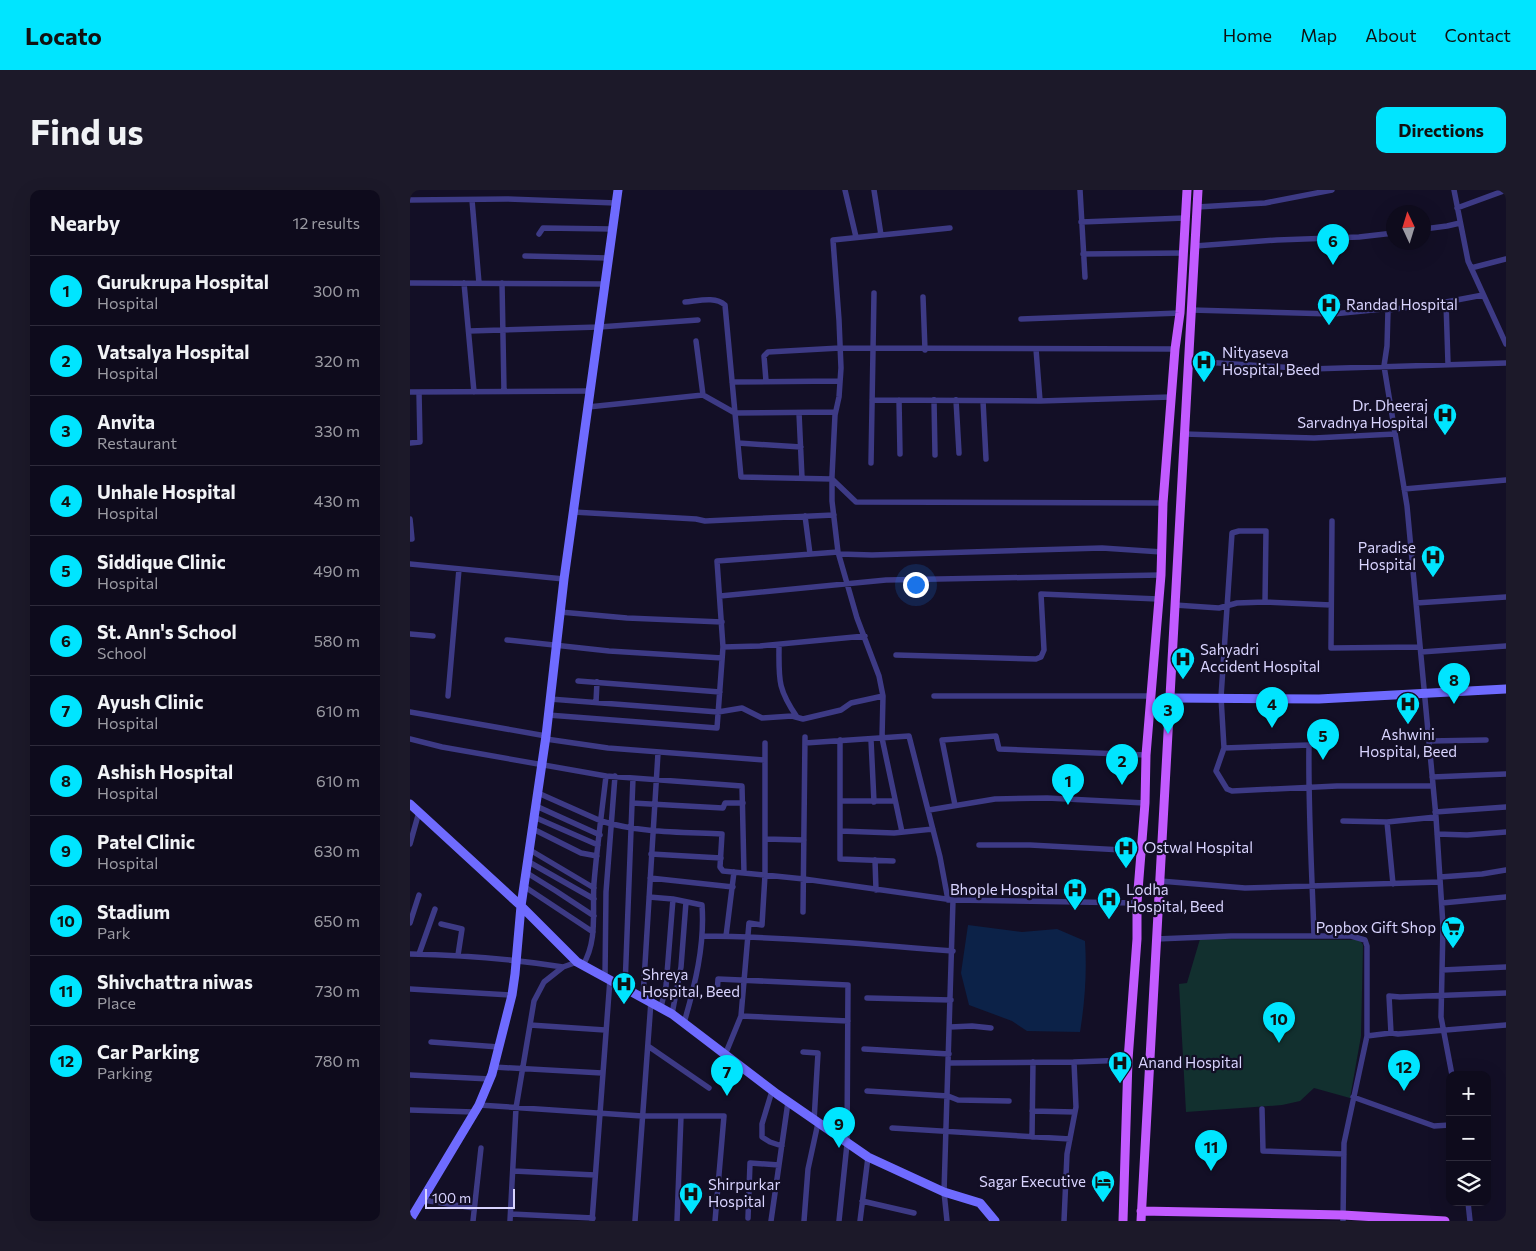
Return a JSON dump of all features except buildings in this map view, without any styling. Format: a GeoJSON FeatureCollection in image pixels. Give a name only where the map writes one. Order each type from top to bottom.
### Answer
{"type":"FeatureCollection","features":[{"type":"Feature","properties":{"kind":"main road"},"geometry":{"type":"LineString","coordinates":[[1123,1221],[1128,1060],[1138,939],[1136,903],[1150,696],[1161,574],[1163,503],[1175,349],[1180,313],[1187,190]]}},
{"type":"Feature","properties":{"kind":"main road"},"geometry":{"type":"LineString","coordinates":[[1141,1221],[1198,190]]}},
{"type":"Feature","properties":{"kind":"main road"},"geometry":{"type":"LineString","coordinates":[[1141,1211],[1445,1221]]}},
{"type":"Feature","properties":{"kind":"street"},"geometry":{"type":"LineString","coordinates":[[411,1217],[423,1200],[476,1109],[490,1079],[512,994],[517,960],[521,906],[546,737],[564,579],[618,190]]}},
{"type":"Feature","properties":{"kind":"street"},"geometry":{"type":"LineString","coordinates":[[845,190],[856,237]]}},
{"type":"Feature","properties":{"kind":"street"},"geometry":{"type":"LineString","coordinates":[[874,190],[882,234]]}},
{"type":"Feature","properties":{"kind":"street"},"geometry":{"type":"LineString","coordinates":[[1080,190],[1085,277]]}},
{"type":"Feature","properties":{"kind":"street"},"geometry":{"type":"LineString","coordinates":[[1197,207],[1265,203],[1332,190]]}},
{"type":"Feature","properties":{"kind":"street"},"geometry":{"type":"LineString","coordinates":[[1454,190],[1456,208],[1468,261],[1506,344]]}},
{"type":"Feature","properties":{"kind":"street"},"geometry":{"type":"LineString","coordinates":[[1456,208],[1506,190]]}},
{"type":"Feature","properties":{"kind":"street"},"geometry":{"type":"LineString","coordinates":[[410,200],[507,199],[616,203]]}},
{"type":"Feature","properties":{"kind":"street"},"geometry":{"type":"LineString","coordinates":[[472,200],[479,283]]}},
{"type":"Feature","properties":{"kind":"street"},"geometry":{"type":"LineString","coordinates":[[1081,222],[1185,218]]}},
{"type":"Feature","properties":{"kind":"street"},"geometry":{"type":"LineString","coordinates":[[1431,228],[1460,222]]}},
{"type":"Feature","properties":{"kind":"street"},"geometry":{"type":"LineString","coordinates":[[539,234],[543,228],[612,229]]}},
{"type":"Feature","properties":{"kind":"street"},"geometry":{"type":"LineString","coordinates":[[902,832],[882,738],[883,696],[879,676],[857,618],[847,584],[839,553],[834,515],[832,479],[835,412],[839,397],[840,381],[840,348],[833,240],[950,228]]}},
{"type":"Feature","properties":{"kind":"street"},"geometry":{"type":"LineString","coordinates":[[1195,246],[1386,234]]}},
{"type":"Feature","properties":{"kind":"street"},"geometry":{"type":"LineString","coordinates":[[1083,254],[1184,253]]}},
{"type":"Feature","properties":{"kind":"street"},"geometry":{"type":"LineString","coordinates":[[525,256],[608,258]]}},
{"type":"Feature","properties":{"kind":"street"},"geometry":{"type":"LineString","coordinates":[[1471,268],[1506,259]]}},
{"type":"Feature","properties":{"kind":"street"},"geometry":{"type":"LineString","coordinates":[[410,283],[605,284]]}},
{"type":"Feature","properties":{"kind":"street"},"geometry":{"type":"LineString","coordinates":[[464,283],[474,392]]}},
{"type":"Feature","properties":{"kind":"street"},"geometry":{"type":"LineString","coordinates":[[502,283],[504,391]]}},
{"type":"Feature","properties":{"kind":"street"},"geometry":{"type":"LineString","coordinates":[[871,463],[874,293]]}},
{"type":"Feature","properties":{"kind":"street"},"geometry":{"type":"LineString","coordinates":[[1191,310],[1333,314],[1388,310],[1483,295]]}},
{"type":"Feature","properties":{"kind":"street"},"geometry":{"type":"LineString","coordinates":[[923,297],[925,350]]}},
{"type":"Feature","properties":{"kind":"street"},"geometry":{"type":"LineString","coordinates":[[685,302],[711,300],[721,302],[725,306],[741,477],[832,479],[856,502],[1163,503]]}},
{"type":"Feature","properties":{"kind":"street"},"geometry":{"type":"LineString","coordinates":[[1446,302],[1448,364]]}},
{"type":"Feature","properties":{"kind":"street"},"geometry":{"type":"LineString","coordinates":[[1388,310],[1388,346],[1384,366],[1404,489],[1416,603],[1442,903],[1441,1017],[1451,1071]]}},
{"type":"Feature","properties":{"kind":"street"},"geometry":{"type":"LineString","coordinates":[[1021,319],[1180,313]]}},
{"type":"Feature","properties":{"kind":"street"},"geometry":{"type":"LineString","coordinates":[[468,331],[599,327],[698,320]]}},
{"type":"Feature","properties":{"kind":"street"},"geometry":{"type":"LineString","coordinates":[[696,340],[703,395]]}},
{"type":"Feature","properties":{"kind":"street"},"geometry":{"type":"LineString","coordinates":[[766,381],[764,356],[768,352],[840,348],[925,350],[1175,349]]}},
{"type":"Feature","properties":{"kind":"street"},"geometry":{"type":"LineString","coordinates":[[1036,349],[1040,401]]}},
{"type":"Feature","properties":{"kind":"street"},"geometry":{"type":"LineString","coordinates":[[1188,361],[1310,369],[1506,363]]}},
{"type":"Feature","properties":{"kind":"street"},"geometry":{"type":"LineString","coordinates":[[732,382],[840,381]]}},
{"type":"Feature","properties":{"kind":"street"},"geometry":{"type":"LineString","coordinates":[[410,392],[590,391]]}},
{"type":"Feature","properties":{"kind":"street"},"geometry":{"type":"LineString","coordinates":[[410,443],[420,442],[419,392]]}},
{"type":"Feature","properties":{"kind":"street"},"geometry":{"type":"LineString","coordinates":[[588,407],[703,395],[735,413],[835,412]]}},
{"type":"Feature","properties":{"kind":"street"},"geometry":{"type":"LineString","coordinates":[[872,400],[1040,401],[1171,397]]}},
{"type":"Feature","properties":{"kind":"street"},"geometry":{"type":"LineString","coordinates":[[899,400],[900,454]]}},
{"type":"Feature","properties":{"kind":"street"},"geometry":{"type":"LineString","coordinates":[[934,400],[935,455]]}},
{"type":"Feature","properties":{"kind":"street"},"geometry":{"type":"LineString","coordinates":[[956,400],[959,452]]}},
{"type":"Feature","properties":{"kind":"street"},"geometry":{"type":"LineString","coordinates":[[983,400],[986,459]]}},
{"type":"Feature","properties":{"kind":"street"},"geometry":{"type":"LineString","coordinates":[[799,413],[802,478]]}},
{"type":"Feature","properties":{"kind":"street"},"geometry":{"type":"LineString","coordinates":[[1184,434],[1314,438],[1395,434]]}},
{"type":"Feature","properties":{"kind":"street"},"geometry":{"type":"LineString","coordinates":[[738,443],[801,447]]}},
{"type":"Feature","properties":{"kind":"street"},"geometry":{"type":"LineString","coordinates":[[1404,489],[1506,480]]}},
{"type":"Feature","properties":{"kind":"street"},"geometry":{"type":"LineString","coordinates":[[573,512],[704,521],[834,515]]}},
{"type":"Feature","properties":{"kind":"street"},"geometry":{"type":"LineString","coordinates":[[805,516],[810,554]]}},
{"type":"Feature","properties":{"kind":"street"},"geometry":{"type":"LineString","coordinates":[[410,519],[412,539],[410,539]]}},
{"type":"Feature","properties":{"kind":"street"},"geometry":{"type":"LineString","coordinates":[[1332,521],[1331,648],[1420,650],[1506,646]]}},
{"type":"Feature","properties":{"kind":"street"},"geometry":{"type":"LineString","coordinates":[[1265,602],[1266,531],[1239,530],[1232,534],[1220,699],[1224,748],[1216,770],[1227,789],[1232,791],[1309,787],[1433,786]]}},
{"type":"Feature","properties":{"kind":"street"},"geometry":{"type":"LineString","coordinates":[[548,715],[717,728],[723,647],[716,561],[839,553],[872,555],[1102,548],[1162,552]]}},
{"type":"Feature","properties":{"kind":"street"},"geometry":{"type":"LineString","coordinates":[[410,564],[564,579]]}},
{"type":"Feature","properties":{"kind":"street"},"geometry":{"type":"LineString","coordinates":[[448,696],[459,569]]}},
{"type":"Feature","properties":{"kind":"street"},"geometry":{"type":"LineString","coordinates":[[720,596],[926,578],[1161,574]]}},
{"type":"Feature","properties":{"kind":"street"},"geometry":{"type":"LineString","coordinates":[[896,655],[1036,659],[1041,657],[1044,650],[1041,594],[1158,599]]}},
{"type":"Feature","properties":{"kind":"street"},"geometry":{"type":"LineString","coordinates":[[1416,603],[1506,597]]}},
{"type":"Feature","properties":{"kind":"street"},"geometry":{"type":"LineString","coordinates":[[1175,605],[1201,608],[1219,608],[1237,603],[1265,602],[1331,605]]}},
{"type":"Feature","properties":{"kind":"street"},"geometry":{"type":"LineString","coordinates":[[560,612],[627,618],[722,622]]}},
{"type":"Feature","properties":{"kind":"street"},"geometry":{"type":"LineString","coordinates":[[410,634],[433,636]]}},
{"type":"Feature","properties":{"kind":"street"},"geometry":{"type":"LineString","coordinates":[[723,647],[779,645],[865,636]]}},
{"type":"Feature","properties":{"kind":"street"},"geometry":{"type":"LineString","coordinates":[[507,640],[609,652],[722,658]]}},
{"type":"Feature","properties":{"kind":"street"},"geometry":{"type":"LineString","coordinates":[[779,645],[780,682],[786,701],[796,717]]}},
{"type":"Feature","properties":{"kind":"street"},"geometry":{"type":"LineString","coordinates":[[578,681],[720,692]]}},
{"type":"Feature","properties":{"kind":"street"},"geometry":{"type":"LineString","coordinates":[[596,702],[597,682]]}},
{"type":"Feature","properties":{"kind":"street"},"geometry":{"type":"LineString","coordinates":[[1170,698],[1319,700],[1506,689]]}},
{"type":"Feature","properties":{"kind":"street"},"geometry":{"type":"LineString","coordinates":[[550,699],[718,712],[742,708],[762,718],[796,717],[803,719],[841,710],[850,703],[883,696]]}},
{"type":"Feature","properties":{"kind":"street"},"geometry":{"type":"LineString","coordinates":[[934,696],[1150,696]]}},
{"type":"Feature","properties":{"kind":"street"},"geometry":{"type":"LineString","coordinates":[[410,712],[608,748],[765,760]]}},
{"type":"Feature","properties":{"kind":"street"},"geometry":{"type":"LineString","coordinates":[[803,912],[804,740],[871,740],[909,736],[951,900],[951,1000],[944,1192],[947,1221]]}},
{"type":"Feature","properties":{"kind":"street"},"geometry":{"type":"LineString","coordinates":[[955,804],[942,740],[996,736],[999,749],[1146,755]]}},
{"type":"Feature","properties":{"kind":"street"},"geometry":{"type":"LineString","coordinates":[[410,739],[442,747],[606,776],[742,786],[744,873]]}},
{"type":"Feature","properties":{"kind":"street"},"geometry":{"type":"LineString","coordinates":[[840,740],[840,859],[893,861]]}},
{"type":"Feature","properties":{"kind":"street"},"geometry":{"type":"LineString","coordinates":[[871,740],[874,802]]}},
{"type":"Feature","properties":{"kind":"street"},"geometry":{"type":"LineString","coordinates":[[1429,741],[1486,740]]}},
{"type":"Feature","properties":{"kind":"street"},"geometry":{"type":"LineString","coordinates":[[725,1054],[741,1016],[749,923],[762,925],[765,875],[765,743]]}},
{"type":"Feature","properties":{"kind":"street"},"geometry":{"type":"LineString","coordinates":[[1224,748],[1309,745],[1314,936]]}},
{"type":"Feature","properties":{"kind":"street"},"geometry":{"type":"LineString","coordinates":[[635,1221],[648,1046],[649,897],[658,752]]}},
{"type":"Feature","properties":{"kind":"street"},"geometry":{"type":"LineString","coordinates":[[1432,777],[1506,774]]}},
{"type":"Feature","properties":{"kind":"street"},"geometry":{"type":"LineString","coordinates":[[410,954],[458,955],[517,960],[563,967],[580,963],[589,955],[593,932],[594,888],[606,776]]}},
{"type":"Feature","properties":{"kind":"street"},"geometry":{"type":"LineString","coordinates":[[510,1214],[592,1220],[606,1030],[606,892],[615,776]]}},
{"type":"Feature","properties":{"kind":"street"},"geometry":{"type":"LineString","coordinates":[[625,987],[633,778]]}},
{"type":"Feature","properties":{"kind":"street"},"geometry":{"type":"LineString","coordinates":[[538,793],[612,824],[653,831],[722,834],[720,867],[723,871],[804,879],[951,900],[1136,903]]}},
{"type":"Feature","properties":{"kind":"street"},"geometry":{"type":"LineString","coordinates":[[929,810],[955,804],[995,799],[1047,798],[1144,803]]}},
{"type":"Feature","properties":{"kind":"street"},"geometry":{"type":"LineString","coordinates":[[840,801],[895,802]]}},
{"type":"Feature","properties":{"kind":"street"},"geometry":{"type":"LineString","coordinates":[[632,803],[723,808],[725,803],[742,803]]}},
{"type":"Feature","properties":{"kind":"street"},"geometry":{"type":"LineString","coordinates":[[410,804],[580,963],[672,1014],[772,1091],[847,1144],[868,1157],[944,1192],[980,1203],[995,1221]]}},
{"type":"Feature","properties":{"kind":"street"},"geometry":{"type":"LineString","coordinates":[[536,806],[600,835]]}},
{"type":"Feature","properties":{"kind":"street"},"geometry":{"type":"LineString","coordinates":[[1343,821],[1386,822],[1435,814],[1506,807]]}},
{"type":"Feature","properties":{"kind":"street"},"geometry":{"type":"LineString","coordinates":[[410,844],[419,812]]}},
{"type":"Feature","properties":{"kind":"street"},"geometry":{"type":"LineString","coordinates":[[534,817],[598,845]]}},
{"type":"Feature","properties":{"kind":"street"},"geometry":{"type":"LineString","coordinates":[[1386,822],[1394,884]]}},
{"type":"Feature","properties":{"kind":"street"},"geometry":{"type":"LineString","coordinates":[[533,829],[581,853],[597,856]]}},
{"type":"Feature","properties":{"kind":"street"},"geometry":{"type":"LineString","coordinates":[[840,830],[862,833],[933,829]]}},
{"type":"Feature","properties":{"kind":"street"},"geometry":{"type":"LineString","coordinates":[[1437,834],[1506,832]]}},
{"type":"Feature","properties":{"kind":"street"},"geometry":{"type":"LineString","coordinates":[[765,839],[804,840]]}},
{"type":"Feature","properties":{"kind":"street"},"geometry":{"type":"LineString","coordinates":[[979,845],[1030,845],[1141,851]]}},
{"type":"Feature","properties":{"kind":"street"},"geometry":{"type":"LineString","coordinates":[[530,850],[594,888]]}},
{"type":"Feature","properties":{"kind":"street"},"geometry":{"type":"LineString","coordinates":[[651,854],[721,858]]}},
{"type":"Feature","properties":{"kind":"street"},"geometry":{"type":"LineString","coordinates":[[875,860],[876,890]]}},
{"type":"Feature","properties":{"kind":"street"},"geometry":{"type":"LineString","coordinates":[[528,862],[594,899]]}},
{"type":"Feature","properties":{"kind":"street"},"geometry":{"type":"LineString","coordinates":[[1160,881],[1245,888],[1312,887],[1440,880],[1506,870]]}},
{"type":"Feature","properties":{"kind":"street"},"geometry":{"type":"LineString","coordinates":[[726,936],[734,872]]}},
{"type":"Feature","properties":{"kind":"street"},"geometry":{"type":"LineString","coordinates":[[527,873],[594,916]]}},
{"type":"Feature","properties":{"kind":"street"},"geometry":{"type":"LineString","coordinates":[[650,878],[733,887]]}},
{"type":"Feature","properties":{"kind":"street"},"geometry":{"type":"LineString","coordinates":[[525,886],[593,932]]}},
{"type":"Feature","properties":{"kind":"street"},"geometry":{"type":"LineString","coordinates":[[410,923],[419,895]]}},
{"type":"Feature","properties":{"kind":"street"},"geometry":{"type":"LineString","coordinates":[[649,897],[673,899],[702,905],[702,936],[694,989],[684,1023]]}},
{"type":"Feature","properties":{"kind":"street"},"geometry":{"type":"LineString","coordinates":[[1442,903],[1506,897]]}},
{"type":"Feature","properties":{"kind":"street"},"geometry":{"type":"LineString","coordinates":[[661,1007],[666,986],[673,899]]}},
{"type":"Feature","properties":{"kind":"street"},"geometry":{"type":"LineString","coordinates":[[672,1014],[681,967],[686,902]]}},
{"type":"Feature","properties":{"kind":"street"},"geometry":{"type":"LineString","coordinates":[[419,954],[435,909]]}},
{"type":"Feature","properties":{"kind":"street"},"geometry":{"type":"LineString","coordinates":[[441,924],[462,929],[458,955]]}},
{"type":"Feature","properties":{"kind":"street"},"geometry":{"type":"LineString","coordinates":[[702,936],[869,944],[952,952]]}},
{"type":"Feature","properties":{"kind":"street"},"geometry":{"type":"LineString","coordinates":[[1156,939],[1231,936],[1351,936],[1365,940],[1367,946],[1367,1036],[1344,1143],[1343,1218]]}},
{"type":"Feature","properties":{"kind":"street"},"geometry":{"type":"LineString","coordinates":[[510,1221],[516,1108],[534,1000],[544,982],[563,967]]}},
{"type":"Feature","properties":{"kind":"street"},"geometry":{"type":"LineString","coordinates":[[1442,970],[1506,967]]}},
{"type":"Feature","properties":{"kind":"street"},"geometry":{"type":"LineString","coordinates":[[717,994],[718,979],[848,985],[847,1144],[839,1221]]}},
{"type":"Feature","properties":{"kind":"street"},"geometry":{"type":"LineString","coordinates":[[410,989],[512,994]]}},
{"type":"Feature","properties":{"kind":"street"},"geometry":{"type":"LineString","coordinates":[[1391,1033],[1389,996],[1506,993]]}},
{"type":"Feature","properties":{"kind":"street"},"geometry":{"type":"LineString","coordinates":[[867,998],[951,1000]]}},
{"type":"Feature","properties":{"kind":"street"},"geometry":{"type":"LineString","coordinates":[[741,1016],[848,1021]]}},
{"type":"Feature","properties":{"kind":"street"},"geometry":{"type":"LineString","coordinates":[[1367,1036],[1506,1025]]}},
{"type":"Feature","properties":{"kind":"street"},"geometry":{"type":"LineString","coordinates":[[530,1026],[606,1030]]}},
{"type":"Feature","properties":{"kind":"street"},"geometry":{"type":"LineString","coordinates":[[950,1027],[972,1026],[991,1028]]}},
{"type":"Feature","properties":{"kind":"street"},"geometry":{"type":"LineString","coordinates":[[431,1042],[499,1047]]}},
{"type":"Feature","properties":{"kind":"street"},"geometry":{"type":"LineString","coordinates":[[648,1046],[709,1088]]}},
{"type":"Feature","properties":{"kind":"street"},"geometry":{"type":"LineString","coordinates":[[864,1049],[949,1054]]}},
{"type":"Feature","properties":{"kind":"street"},"geometry":{"type":"LineString","coordinates":[[803,1052],[818,1052],[816,1122],[808,1169],[804,1221]]}},
{"type":"Feature","properties":{"kind":"street"},"geometry":{"type":"LineString","coordinates":[[949,1063],[1128,1060]]}},
{"type":"Feature","properties":{"kind":"street"},"geometry":{"type":"LineString","coordinates":[[1032,1137],[1033,1062]]}},
{"type":"Feature","properties":{"kind":"street"},"geometry":{"type":"LineString","coordinates":[[1064,1221],[1067,1154],[1075,1112],[1074,1062]]}},
{"type":"Feature","properties":{"kind":"street"},"geometry":{"type":"LineString","coordinates":[[494,1067],[602,1073]]}},
{"type":"Feature","properties":{"kind":"street"},"geometry":{"type":"LineString","coordinates":[[410,1075],[490,1079]]}},
{"type":"Feature","properties":{"kind":"street"},"geometry":{"type":"LineString","coordinates":[[772,1091],[762,1124],[762,1137],[782,1146]]}},
{"type":"Feature","properties":{"kind":"street"},"geometry":{"type":"LineString","coordinates":[[867,1091],[948,1096],[958,1100],[1009,1101]]}},
{"type":"Feature","properties":{"kind":"street"},"geometry":{"type":"LineString","coordinates":[[1353,1098],[1434,1126],[1446,1125]]}},
{"type":"Feature","properties":{"kind":"street"},"geometry":{"type":"LineString","coordinates":[[771,1221],[788,1102]]}},
{"type":"Feature","properties":{"kind":"street"},"geometry":{"type":"LineString","coordinates":[[410,1110],[516,1108],[642,1116],[724,1116],[715,1221]]}},
{"type":"Feature","properties":{"kind":"street"},"geometry":{"type":"LineString","coordinates":[[1262,1110],[1263,1151],[1344,1154]]}},
{"type":"Feature","properties":{"kind":"street"},"geometry":{"type":"LineString","coordinates":[[1032,1111],[1075,1112]]}},
{"type":"Feature","properties":{"kind":"street"},"geometry":{"type":"LineString","coordinates":[[677,1221],[681,1116]]}},
{"type":"Feature","properties":{"kind":"street"},"geometry":{"type":"LineString","coordinates":[[892,1128],[1070,1139]]}},
{"type":"Feature","properties":{"kind":"street"},"geometry":{"type":"LineString","coordinates":[[473,1221],[481,1148]]}},
{"type":"Feature","properties":{"kind":"street"},"geometry":{"type":"LineString","coordinates":[[860,1221],[868,1157]]}},
{"type":"Feature","properties":{"kind":"street"},"geometry":{"type":"LineString","coordinates":[[748,1218],[750,1163],[779,1165]]}},
{"type":"Feature","properties":{"kind":"street"},"geometry":{"type":"LineString","coordinates":[[513,1171],[595,1175]]}},
{"type":"Feature","properties":{"kind":"street"},"geometry":{"type":"LineString","coordinates":[[423,1200],[474,1208]]}},
{"type":"Feature","properties":{"kind":"street"},"geometry":{"type":"LineString","coordinates":[[862,1201],[914,1213]]}},
{"type":"Feature","properties":{"kind":"street"},"geometry":{"type":"LineString","coordinates":[[1468,1206],[1470,1221]]}},
{"type":"Feature","properties":{"kind":"green space"},"geometry":{"type":"Polygon","coordinates":[[[1200,939],[1360,940],[1363,945],[1361,1036],[1350,1098],[1314,1088],[1300,1101],[1282,1105],[1186,1112],[1179,984],[1187,983],[1200,939]]]}},
{"type":"Feature","properties":{"kind":"water"},"geometry":{"type":"Polygon","coordinates":[[[968,925],[1022,932],[1057,929],[1085,941],[1085,986],[1080,1032],[1027,1031],[1012,1021],[969,1005],[961,973],[968,925]]]}},
{"type":"Feature","properties":{"kind":"place","name":"St. Ann's School"},"geometry":{"type":"Point","coordinates":[1333,265]}},
{"type":"Feature","properties":{"kind":"place","name":"Randad Hospital"},"geometry":{"type":"Point","coordinates":[1329,326]}},
{"type":"Feature","properties":{"kind":"place","name":"Nityaseva Hospital, Beed"},"geometry":{"type":"Point","coordinates":[1204,383]}},
{"type":"Feature","properties":{"kind":"place","name":"Dr. Dheeraj Sarvadnya Hospital"},"geometry":{"type":"Point","coordinates":[1445,436]}},
{"type":"Feature","properties":{"kind":"place","name":"Paradise Hospital"},"geometry":{"type":"Point","coordinates":[1433,578]}},
{"type":"Feature","properties":{"kind":"place","name":"Sahyadri Accident Hospital"},"geometry":{"type":"Point","coordinates":[1183,680]}},
{"type":"Feature","properties":{"kind":"place","name":"Ashish Hospital"},"geometry":{"type":"Point","coordinates":[1454,704]}},
{"type":"Feature","properties":{"kind":"place","name":"Ashwini Hospital, Beed"},"geometry":{"type":"Point","coordinates":[1408,725]}},
{"type":"Feature","properties":{"kind":"place","name":"Unhale Hospital"},"geometry":{"type":"Point","coordinates":[1272,728]}},
{"type":"Feature","properties":{"kind":"place","name":"Anvita"},"geometry":{"type":"Point","coordinates":[1168,734]}},
{"type":"Feature","properties":{"kind":"place","name":"Siddique Clinic"},"geometry":{"type":"Point","coordinates":[1323,760]}},
{"type":"Feature","properties":{"kind":"place","name":"Vatsalya Hospital"},"geometry":{"type":"Point","coordinates":[1122,785]}},
{"type":"Feature","properties":{"kind":"place","name":"Gurukrupa Hospital"},"geometry":{"type":"Point","coordinates":[1068,805]}},
{"type":"Feature","properties":{"kind":"place","name":"Ostwal Hospital"},"geometry":{"type":"Point","coordinates":[1126,869]}},
{"type":"Feature","properties":{"kind":"place","name":"Bhople Hospital"},"geometry":{"type":"Point","coordinates":[1075,911]}},
{"type":"Feature","properties":{"kind":"place","name":"Lodha Hospital, Beed"},"geometry":{"type":"Point","coordinates":[1109,920]}},
{"type":"Feature","properties":{"kind":"place","name":"Popbox Gift Shop"},"geometry":{"type":"Point","coordinates":[1453,949]}},
{"type":"Feature","properties":{"kind":"place","name":"Shreya Hospital, Beed"},"geometry":{"type":"Point","coordinates":[624,1005]}},
{"type":"Feature","properties":{"kind":"place","name":"Stadium"},"geometry":{"type":"Point","coordinates":[1279,1043]}},
{"type":"Feature","properties":{"kind":"place","name":"Anand Hospital"},"geometry":{"type":"Point","coordinates":[1120,1084]}},
{"type":"Feature","properties":{"kind":"place","name":"Car Parking"},"geometry":{"type":"Point","coordinates":[1404,1091]}},
{"type":"Feature","properties":{"kind":"place","name":"Ayush Clinic"},"geometry":{"type":"Point","coordinates":[727,1096]}},
{"type":"Feature","properties":{"kind":"place","name":"Patel Clinic"},"geometry":{"type":"Point","coordinates":[839,1148]}},
{"type":"Feature","properties":{"kind":"place","name":"Shivchattra niwas"},"geometry":{"type":"Point","coordinates":[1211,1171]}},
{"type":"Feature","properties":{"kind":"place","name":"Sagar Executive"},"geometry":{"type":"Point","coordinates":[1103,1203]}},
{"type":"Feature","properties":{"kind":"place","name":"Shirpurkar Hospital"},"geometry":{"type":"Point","coordinates":[691,1215]}}]}
